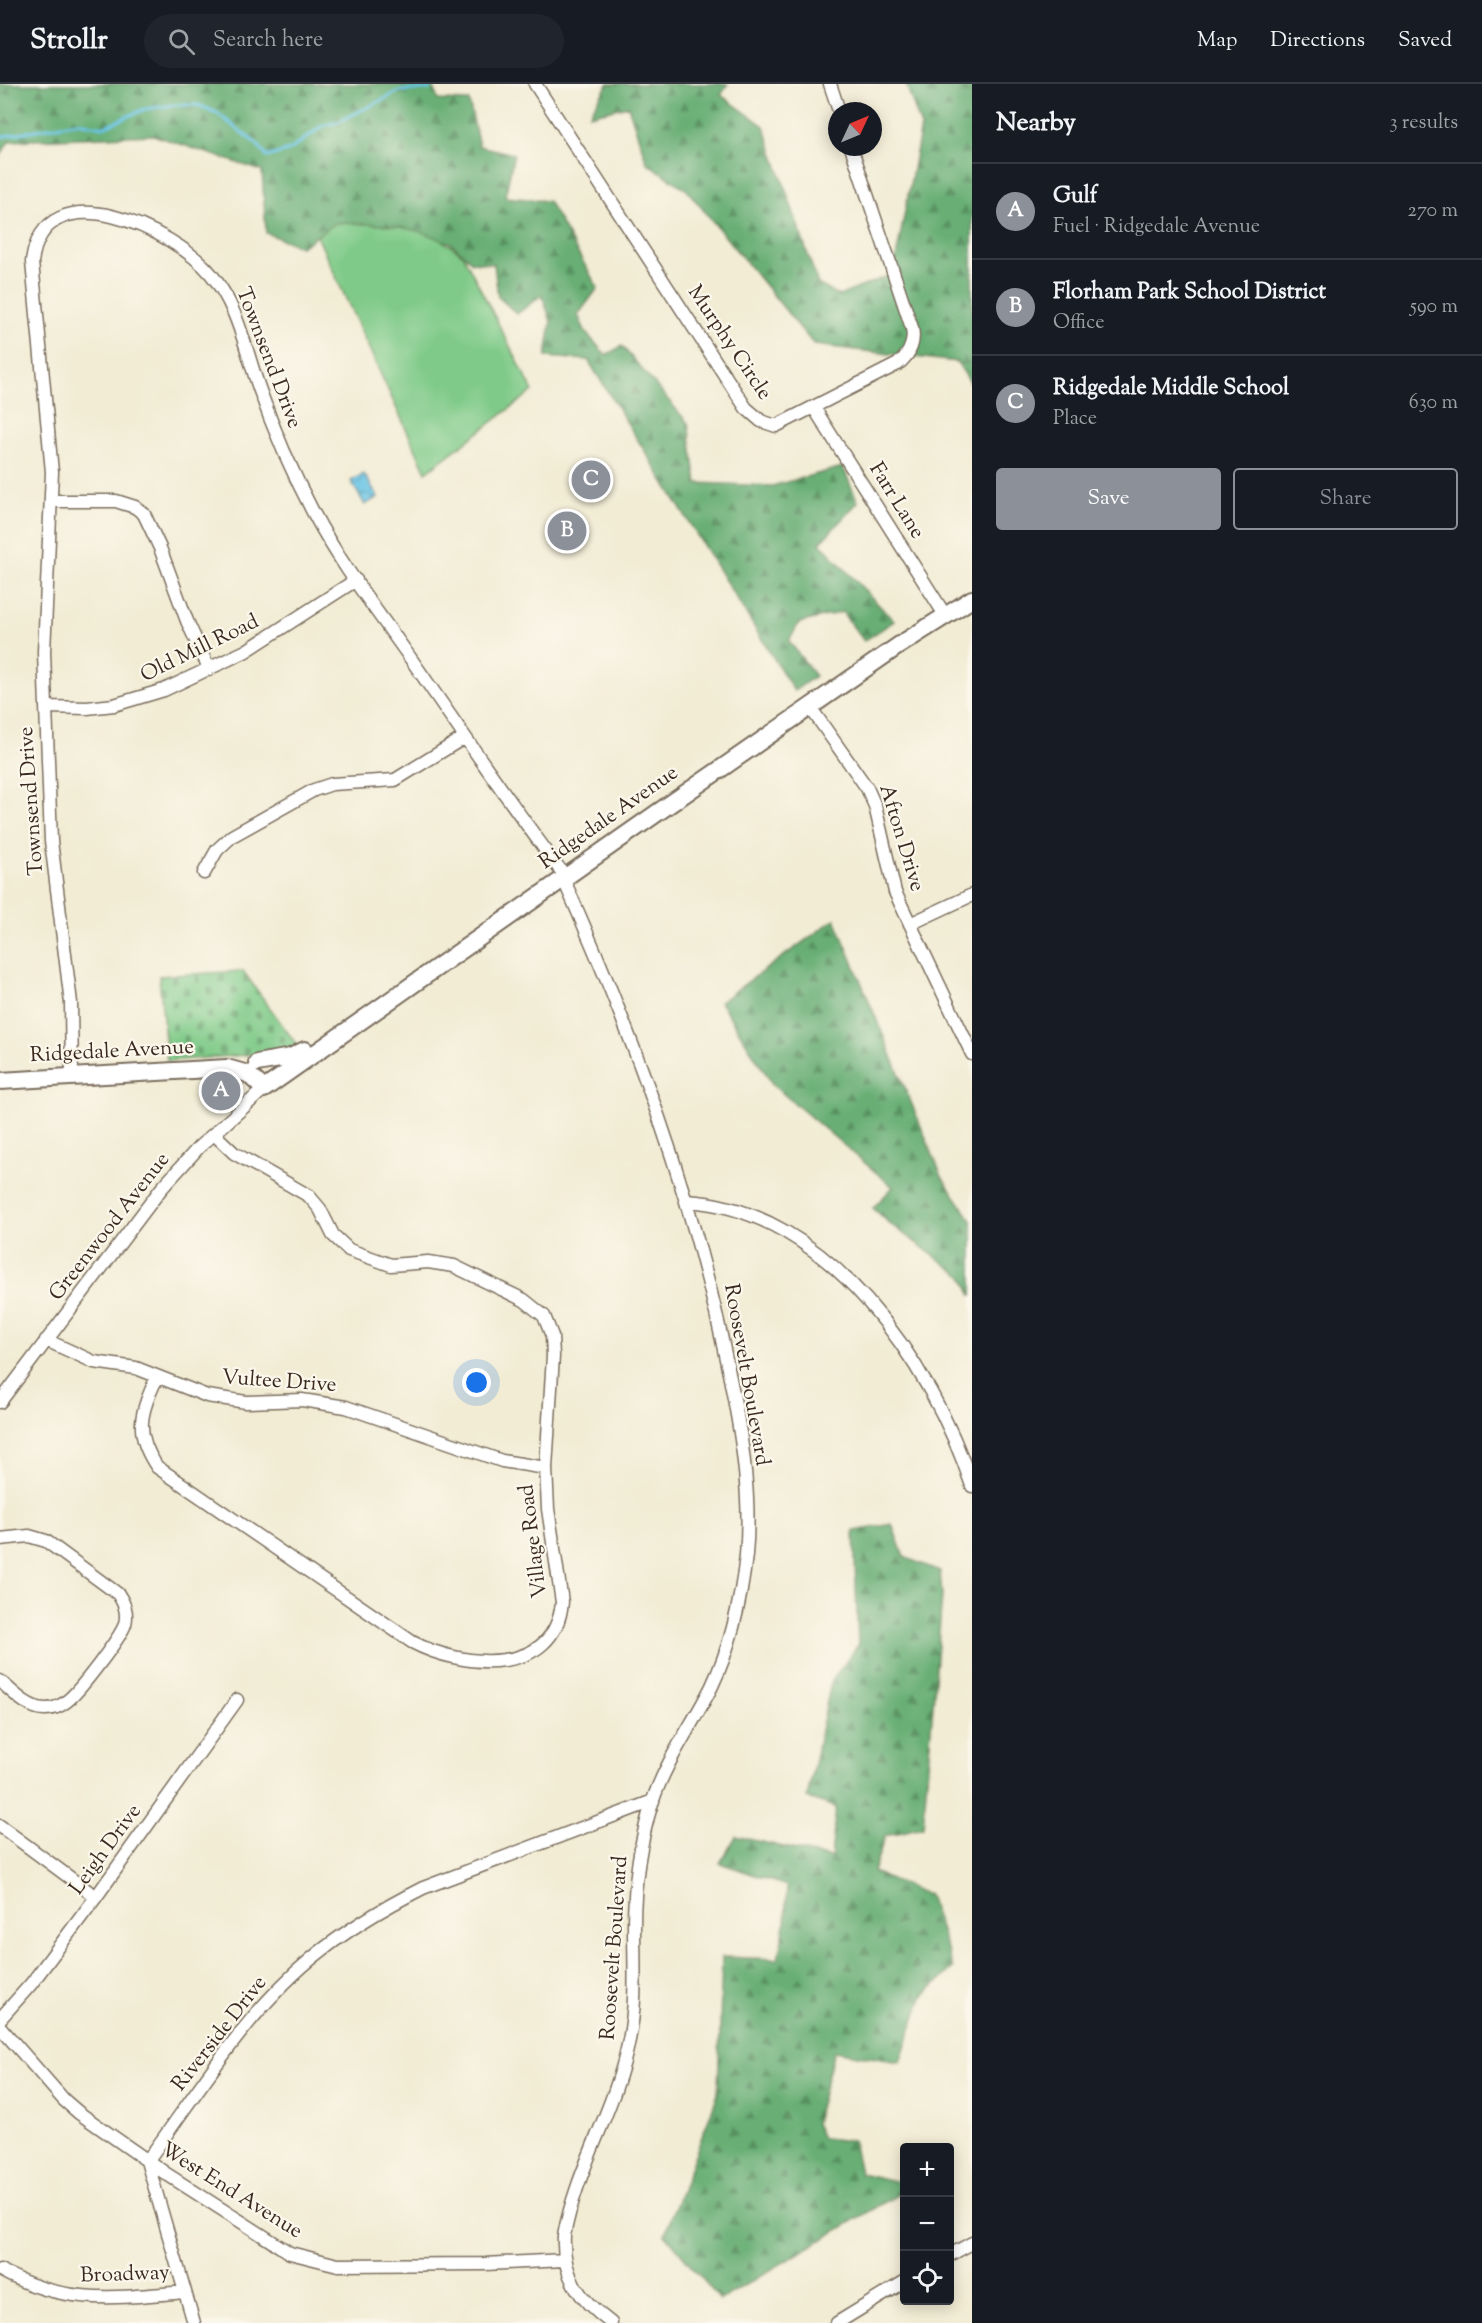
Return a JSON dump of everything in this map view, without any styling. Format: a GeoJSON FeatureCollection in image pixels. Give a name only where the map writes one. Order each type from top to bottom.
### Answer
{"type":"FeatureCollection","features":[{"type":"Feature","properties":{"kind":"main road","name":"Ridgedale Avenue"},"geometry":{"type":"LineString","coordinates":[[0,1081],[227,1068],[270,1084],[318,1048],[810,707],[972,599]]}},
{"type":"Feature","properties":{"kind":"main road","name":"Ridgedale Avenue"},"geometry":{"type":"LineString","coordinates":[[227,1068],[232,1063],[257,1064],[318,1048]]}},
{"type":"Feature","properties":{"kind":"main road"},"geometry":{"type":"LineString","coordinates":[[257,1064],[268,1070],[270,1084]]}},
{"type":"Feature","properties":{"kind":"street","name":"Murphy Circle"},"geometry":{"type":"LineString","coordinates":[[535,84],[746,408],[762,421],[776,426],[898,364],[910,351],[912,328],[855,156]]}},
{"type":"Feature","properties":{"kind":"street"},"geometry":{"type":"LineString","coordinates":[[830,84],[836,102]]}},
{"type":"Feature","properties":{"kind":"street","name":"Townsend Drive"},"geometry":{"type":"LineString","coordinates":[[72,1078],[70,1003],[51,841],[44,652],[52,472],[32,262],[34,251],[44,231],[51,224],[71,213],[88,213],[134,223],[170,239],[198,261],[224,291],[236,316],[266,408],[293,472],[321,527],[564,877]]}},
{"type":"Feature","properties":{"kind":"street","name":"Farr Lane"},"geometry":{"type":"LineString","coordinates":[[814,408],[945,615]]}},
{"type":"Feature","properties":{"kind":"street"},"geometry":{"type":"LineString","coordinates":[[51,501],[116,501],[135,507],[144,514],[157,540],[209,669]]}},
{"type":"Feature","properties":{"kind":"street","name":"Old Mill Road"},"geometry":{"type":"LineString","coordinates":[[46,707],[87,708],[139,699],[209,669],[275,635],[356,580]]}},
{"type":"Feature","properties":{"kind":"street","name":"Afton Drive"},"geometry":{"type":"LineString","coordinates":[[810,707],[867,788],[875,806],[891,881],[972,1054]]}},
{"type":"Feature","properties":{"kind":"street"},"geometry":{"type":"LineString","coordinates":[[204,873],[217,850],[232,836],[294,800],[332,784],[395,780],[465,737]]}},
{"type":"Feature","properties":{"kind":"street","name":"Roosevelt Boulevard"},"geometry":{"type":"LineString","coordinates":[[564,877],[618,1003],[687,1201],[715,1305],[738,1421],[744,1473],[747,1538],[731,1640],[712,1686],[663,1773],[653,1801],[641,1851],[635,1894],[635,1986],[629,2043],[566,2223],[564,2260],[568,2274],[580,2297],[611,2323]]}},
{"type":"Feature","properties":{"kind":"street"},"geometry":{"type":"LineString","coordinates":[[910,924],[972,895]]}},
{"type":"Feature","properties":{"kind":"street","name":"Greenwood Avenue"},"geometry":{"type":"LineString","coordinates":[[0,1402],[161,1189],[214,1134],[270,1084]]}},
{"type":"Feature","properties":{"kind":"street","name":"Village Road"},"geometry":{"type":"LineString","coordinates":[[157,1377],[143,1409],[141,1420],[144,1444],[157,1467],[412,1642],[440,1655],[483,1660],[514,1658],[538,1648],[552,1634],[561,1613],[562,1597],[550,1532],[546,1468],[552,1336],[544,1316],[536,1308],[454,1266],[428,1262],[391,1265],[349,1250],[333,1235],[320,1209],[309,1196],[234,1153],[214,1134]]}},
{"type":"Feature","properties":{"kind":"street"},"geometry":{"type":"LineString","coordinates":[[687,1201],[725,1207],[768,1224],[817,1255],[858,1291],[896,1335],[934,1397],[972,1486]]}},
{"type":"Feature","properties":{"kind":"street","name":"Vultee Drive"},"geometry":{"type":"LineString","coordinates":[[46,1340],[94,1362],[136,1368],[195,1392],[226,1400],[246,1402],[302,1400],[346,1407],[502,1461],[546,1468]]}},
{"type":"Feature","properties":{"kind":"street"},"geometry":{"type":"LineString","coordinates":[[0,1539],[29,1536],[46,1541],[118,1594],[126,1616],[121,1633],[74,1695],[57,1707],[49,1710],[33,1707],[0,1681]]}},
{"type":"Feature","properties":{"kind":"street","name":"Leigh Drive"},"geometry":{"type":"LineString","coordinates":[[0,2019],[31,1984],[96,1897],[237,1700]]}},
{"type":"Feature","properties":{"kind":"street","name":"Riverside Drive"},"geometry":{"type":"LineString","coordinates":[[147,2161],[254,2016],[284,1984],[337,1938],[382,1909],[423,1888],[653,1801]]}},
{"type":"Feature","properties":{"kind":"street"},"geometry":{"type":"LineString","coordinates":[[0,1826],[96,1897]]}},
{"type":"Feature","properties":{"kind":"street","name":"West End Avenue"},"geometry":{"type":"LineString","coordinates":[[0,2027],[64,2100],[147,2161],[274,2245],[305,2258],[338,2265],[485,2264],[564,2260]]}},
{"type":"Feature","properties":{"kind":"street"},"geometry":{"type":"LineString","coordinates":[[147,2161],[194,2323]]}},
{"type":"Feature","properties":{"kind":"street"},"geometry":{"type":"LineString","coordinates":[[954,2253],[972,2243]]}},
{"type":"Feature","properties":{"kind":"street","name":"Broadway"},"geometry":{"type":"LineString","coordinates":[[0,2270],[40,2289],[78,2297],[96,2299],[185,2292]]}},
{"type":"Feature","properties":{"kind":"street"},"geometry":{"type":"LineString","coordinates":[[837,2323],[900,2284]]}},
{"type":"Feature","properties":{"kind":"green space"},"geometry":{"type":"Polygon","coordinates":[[[0,84],[432,84],[438,100],[469,101],[479,146],[514,154],[505,197],[548,201],[598,288],[578,315],[586,333],[606,355],[622,346],[688,423],[697,483],[772,486],[843,467],[858,502],[820,543],[894,621],[864,641],[842,612],[799,623],[789,641],[815,676],[794,691],[588,360],[546,357],[551,322],[542,295],[517,314],[498,297],[494,264],[472,262],[449,242],[336,223],[301,247],[266,233],[262,171],[153,135],[9,141],[0,157],[0,84]]]}},
{"type":"Feature","properties":{"kind":"green space"},"geometry":{"type":"Polygon","coordinates":[[[608,84],[728,84],[721,95],[764,126],[818,284],[839,296],[893,274],[921,127],[906,84],[972,84],[972,385],[957,362],[814,345],[687,190],[647,163],[628,106],[589,115],[608,84]]]}},
{"type":"Feature","properties":{"kind":"green space"},"geometry":{"type":"Polygon","coordinates":[[[336,223],[387,225],[419,232],[435,237],[463,255],[533,391],[426,472],[317,236],[336,223]]]}},
{"type":"Feature","properties":{"kind":"green space"},"geometry":{"type":"Polygon","coordinates":[[[835,919],[942,1177],[972,1221],[972,1296],[963,1277],[890,1224],[873,1208],[893,1187],[773,1085],[720,1002],[835,919]]]}},
{"type":"Feature","properties":{"kind":"green space"},"geometry":{"type":"Polygon","coordinates":[[[243,971],[297,1045],[287,1052],[167,1061],[159,976],[243,971]]]}},
{"type":"Feature","properties":{"kind":"green space"},"geometry":{"type":"Polygon","coordinates":[[[892,1524],[904,1557],[940,1571],[942,1596],[923,1827],[885,1836],[873,1872],[929,1895],[953,1968],[922,1997],[900,2062],[834,2051],[815,2123],[822,2138],[853,2141],[860,2173],[900,2182],[900,2193],[720,2300],[665,2234],[718,2094],[722,1957],[778,1959],[785,1925],[787,1886],[720,1863],[736,1836],[831,1858],[836,1807],[807,1798],[831,1682],[858,1645],[854,1531],[892,1524]]]}},
{"type":"Feature","properties":{"kind":"water"},"geometry":{"type":"Polygon","coordinates":[[[364,474],[378,497],[365,505],[351,481],[364,474]]]}},
{"type":"Feature","properties":{"kind":"waterway"},"geometry":{"type":"LineString","coordinates":[[0,137],[78,122],[103,127],[145,109],[198,105],[217,113],[258,145],[267,157],[290,150],[322,126],[338,122],[400,91],[429,89],[432,84]]}},
{"type":"Feature","properties":{"kind":"place","name":"Ridgedale Middle School"},"geometry":{"type":"Point","coordinates":[591,480]}},
{"type":"Feature","properties":{"kind":"place","name":"Florham Park School District"},"geometry":{"type":"Point","coordinates":[567,531]}},
{"type":"Feature","properties":{"kind":"place","name":"Gulf"},"geometry":{"type":"Point","coordinates":[221,1091]}}]}
